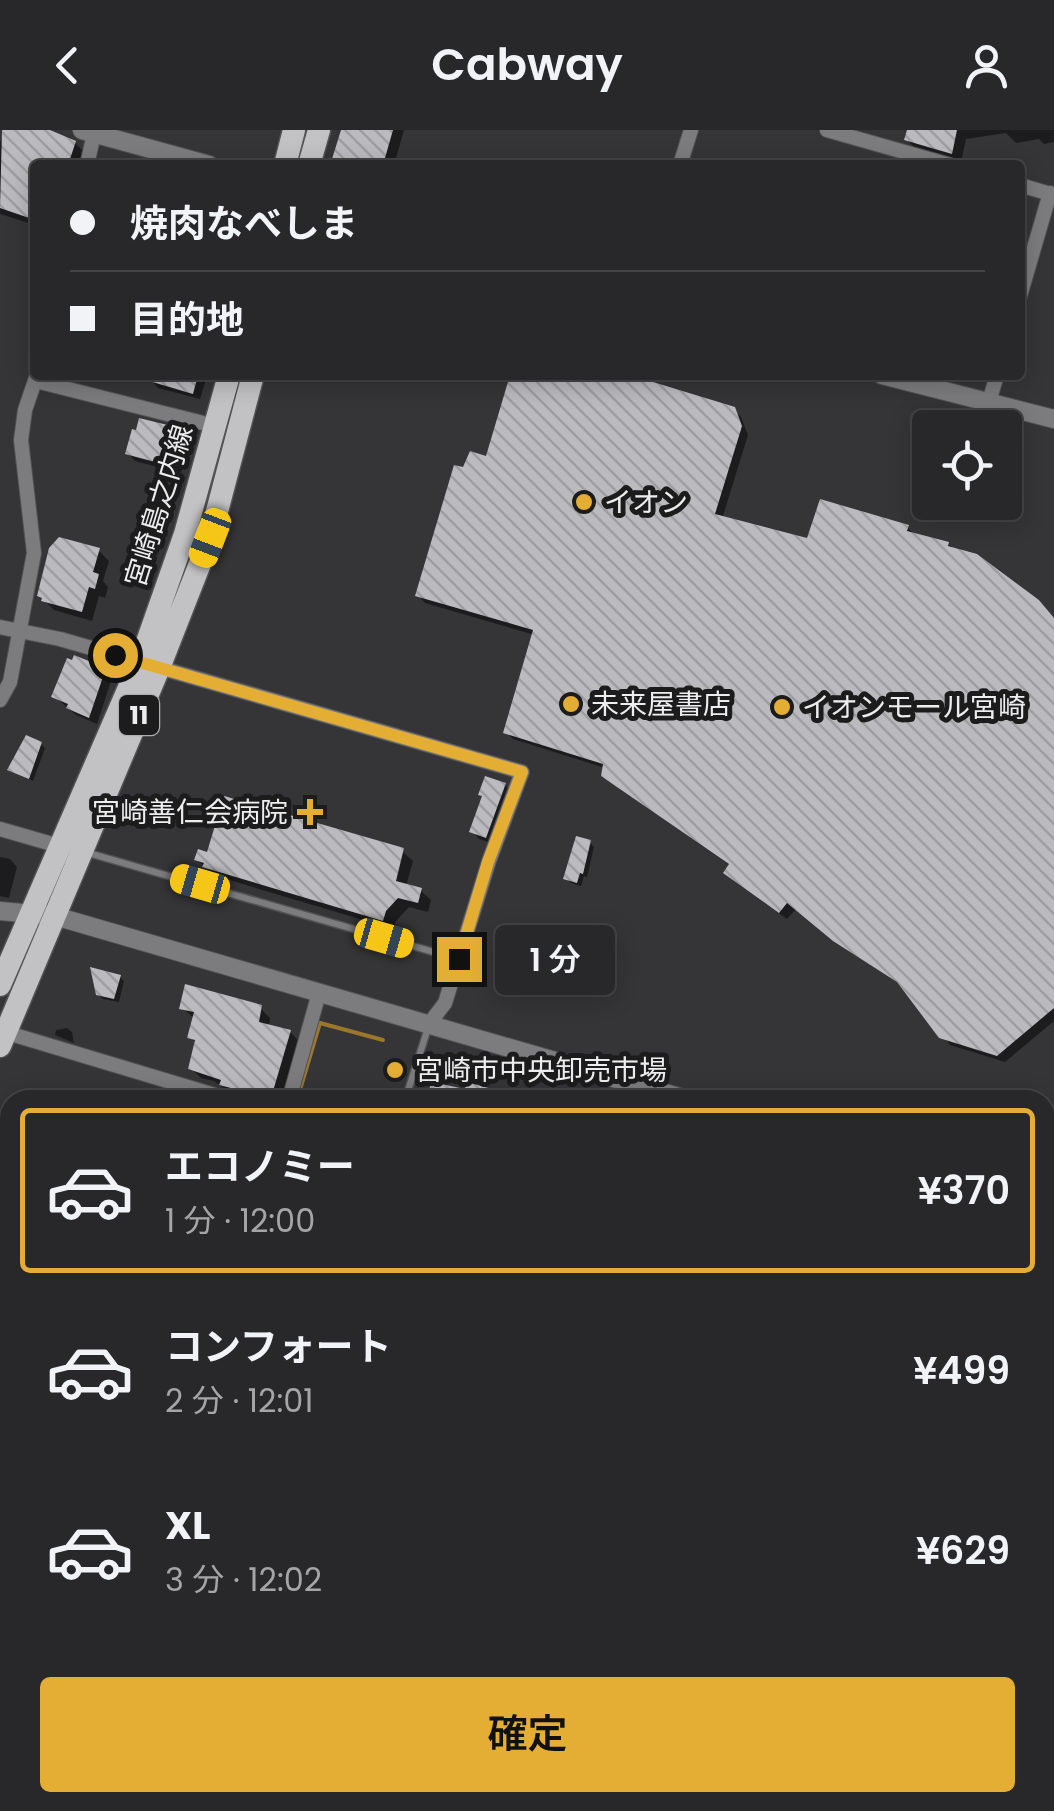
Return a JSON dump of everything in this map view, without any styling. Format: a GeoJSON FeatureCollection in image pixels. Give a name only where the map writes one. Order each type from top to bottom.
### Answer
{"type":"FeatureCollection","features":[{"type":"Feature","properties":{"kind":"main road"},"geometry":{"type":"LineString","coordinates":[[286,160],[294,130]]}},
{"type":"Feature","properties":{"kind":"main road"},"geometry":{"type":"LineString","coordinates":[[311,160],[319,130]]}},
{"type":"Feature","properties":{"kind":"main road","name":"宮崎島之内線"},"geometry":{"type":"LineString","coordinates":[[150,665],[228,380]]}},
{"type":"Feature","properties":{"kind":"main road","name":"宮崎島之内線"},"geometry":{"type":"LineString","coordinates":[[0,984],[30,914],[70,848],[210,538],[252,380]]}},
{"type":"Feature","properties":{"kind":"main road","name":"宮崎島之内線"},"geometry":{"type":"LineString","coordinates":[[2,1036],[55,916],[70,848]]}},
{"type":"Feature","properties":{"kind":"street"},"geometry":{"type":"LineString","coordinates":[[681,160],[690,130]]}},
{"type":"Feature","properties":{"kind":"street"},"geometry":{"type":"LineString","coordinates":[[827,130],[932,160]]}},
{"type":"Feature","properties":{"kind":"street"},"geometry":{"type":"LineString","coordinates":[[88,160],[92,131],[192,160]]}},
{"type":"Feature","properties":{"kind":"street"},"geometry":{"type":"LineString","coordinates":[[1025,186],[1052,194],[1025,280]]}},
{"type":"Feature","properties":{"kind":"street"},"geometry":{"type":"LineString","coordinates":[[0,700],[10,682],[34,552],[21,440],[25,410],[35,380]]}},
{"type":"Feature","properties":{"kind":"street"},"geometry":{"type":"LineString","coordinates":[[43,380],[215,426]]}},
{"type":"Feature","properties":{"kind":"street"},"geometry":{"type":"LineString","coordinates":[[902,380],[1054,419]]}},
{"type":"Feature","properties":{"kind":"street"},"geometry":{"type":"LineString","coordinates":[[989,402],[996,380]]}},
{"type":"Feature","properties":{"kind":"street"},"geometry":{"type":"LineString","coordinates":[[0,627],[150,665],[522,772],[488,862],[445,1003],[429,1024]]}},
{"type":"Feature","properties":{"kind":"street"},"geometry":{"type":"LineString","coordinates":[[0,829],[70,848]]}},
{"type":"Feature","properties":{"kind":"street"},"geometry":{"type":"LineString","coordinates":[[0,911],[55,916],[656,1090]]}},
{"type":"Feature","properties":{"kind":"street"},"geometry":{"type":"LineString","coordinates":[[292,1090],[319,993]]}},
{"type":"Feature","properties":{"kind":"street"},"geometry":{"type":"LineString","coordinates":[[2,1036],[195,1090]]}},
{"type":"Feature","properties":{"kind":"lane"},"geometry":{"type":"LineString","coordinates":[[70,848],[459,959]]}},
{"type":"Feature","properties":{"kind":"lane"},"geometry":{"type":"LineString","coordinates":[[408,1090],[429,1024]]}},
{"type":"Feature","properties":{"kind":"building"},"geometry":{"type":"Polygon","coordinates":[[[2,130],[50,130],[76,141],[70,160],[30,160],[30,218],[0,208],[2,130]]]}},
{"type":"Feature","properties":{"kind":"building"},"geometry":{"type":"Polygon","coordinates":[[[341,130],[393,130],[384,160],[332,159],[341,130]]]}},
{"type":"Feature","properties":{"kind":"building"},"geometry":{"type":"Polygon","coordinates":[[[907,130],[957,130],[952,154],[904,140],[907,130]]]}},
{"type":"Feature","properties":{"kind":"building"},"geometry":{"type":"Polygon","coordinates":[[[146,380],[197,380],[193,394],[146,380]]]}},
{"type":"Feature","properties":{"kind":"building","name":"イオンモール宮崎"},"geometry":{"type":"Polygon","coordinates":[[[509,380],[646,380],[735,407],[742,426],[715,514],[807,538],[820,499],[909,525],[907,531],[977,554],[1039,600],[1054,618],[1054,1008],[997,1056],[939,1038],[897,982],[833,941],[787,903],[779,913],[723,873],[729,864],[601,776],[603,764],[503,733],[533,630],[415,596],[454,465],[463,467],[470,451],[486,456],[509,380]]]}},
{"type":"Feature","properties":{"kind":"building"},"geometry":{"type":"Polygon","coordinates":[[[139,418],[184,429],[174,467],[125,454],[139,418]]]}},
{"type":"Feature","properties":{"kind":"building"},"geometry":{"type":"Polygon","coordinates":[[[59,537],[100,548],[93,572],[99,574],[95,589],[89,587],[82,612],[41,601],[37,596],[49,548],[59,537]]]}},
{"type":"Feature","properties":{"kind":"building"},"geometry":{"type":"Polygon","coordinates":[[[74,655],[106,668],[89,718],[51,697],[67,658],[72,660],[74,655]]]}},
{"type":"Feature","properties":{"kind":"building"},"geometry":{"type":"Polygon","coordinates":[[[26,735],[42,742],[29,779],[7,770],[26,735]]]}},
{"type":"Feature","properties":{"kind":"building"},"geometry":{"type":"Polygon","coordinates":[[[485,776],[506,783],[486,838],[469,832],[485,776]]]}},
{"type":"Feature","properties":{"kind":"building"},"geometry":{"type":"Polygon","coordinates":[[[224,796],[404,848],[396,881],[422,888],[418,903],[398,898],[383,921],[202,867],[204,863],[194,860],[198,849],[207,852],[224,796]]]}},
{"type":"Feature","properties":{"kind":"building"},"geometry":{"type":"Polygon","coordinates":[[[576,836],[591,840],[577,883],[563,879],[576,836]]]}},
{"type":"Feature","properties":{"kind":"building"},"geometry":{"type":"Polygon","coordinates":[[[519,959],[567,972],[564,983],[517,970],[519,959]]]}},
{"type":"Feature","properties":{"kind":"building"},"geometry":{"type":"Polygon","coordinates":[[[90,967],[121,975],[114,999],[96,995],[90,967]]]}},
{"type":"Feature","properties":{"kind":"building"},"geometry":{"type":"Polygon","coordinates":[[[185,984],[262,1005],[259,1022],[291,1030],[273,1090],[239,1090],[188,1069],[195,1040],[187,1038],[194,1012],[179,1009],[185,984]]]}},
{"type":"Feature","properties":{"kind":"building"},"geometry":{"type":"Polygon","coordinates":[[[431,1082],[465,1089],[466,1082],[492,1089],[492,1090],[429,1090],[431,1082]]]}},
{"type":"Feature","properties":{"kind":"waterway"},"geometry":{"type":"LineString","coordinates":[[300,1090],[320,1023],[383,1040]]}},
{"type":"Feature","properties":{"kind":"place","name":"イオン"},"geometry":{"type":"Point","coordinates":[584,502]}},
{"type":"Feature","properties":{"kind":"place","name":"未来屋書店"},"geometry":{"type":"Point","coordinates":[571,704]}},
{"type":"Feature","properties":{"kind":"place","name":"イオンモール宮崎"},"geometry":{"type":"Point","coordinates":[782,707]}},
{"type":"Feature","properties":{"kind":"place","name":"宮崎善仁会病院"},"geometry":{"type":"Point","coordinates":[310,812]}},
{"type":"Feature","properties":{"kind":"place","name":"宮崎市中央卸売市場"},"geometry":{"type":"Point","coordinates":[395,1070]}},
{"type":"Feature","properties":{"kind":"route"},"geometry":{"type":"LineString","coordinates":[[115,655],[522,772],[488,862],[459,959]]}}]}
